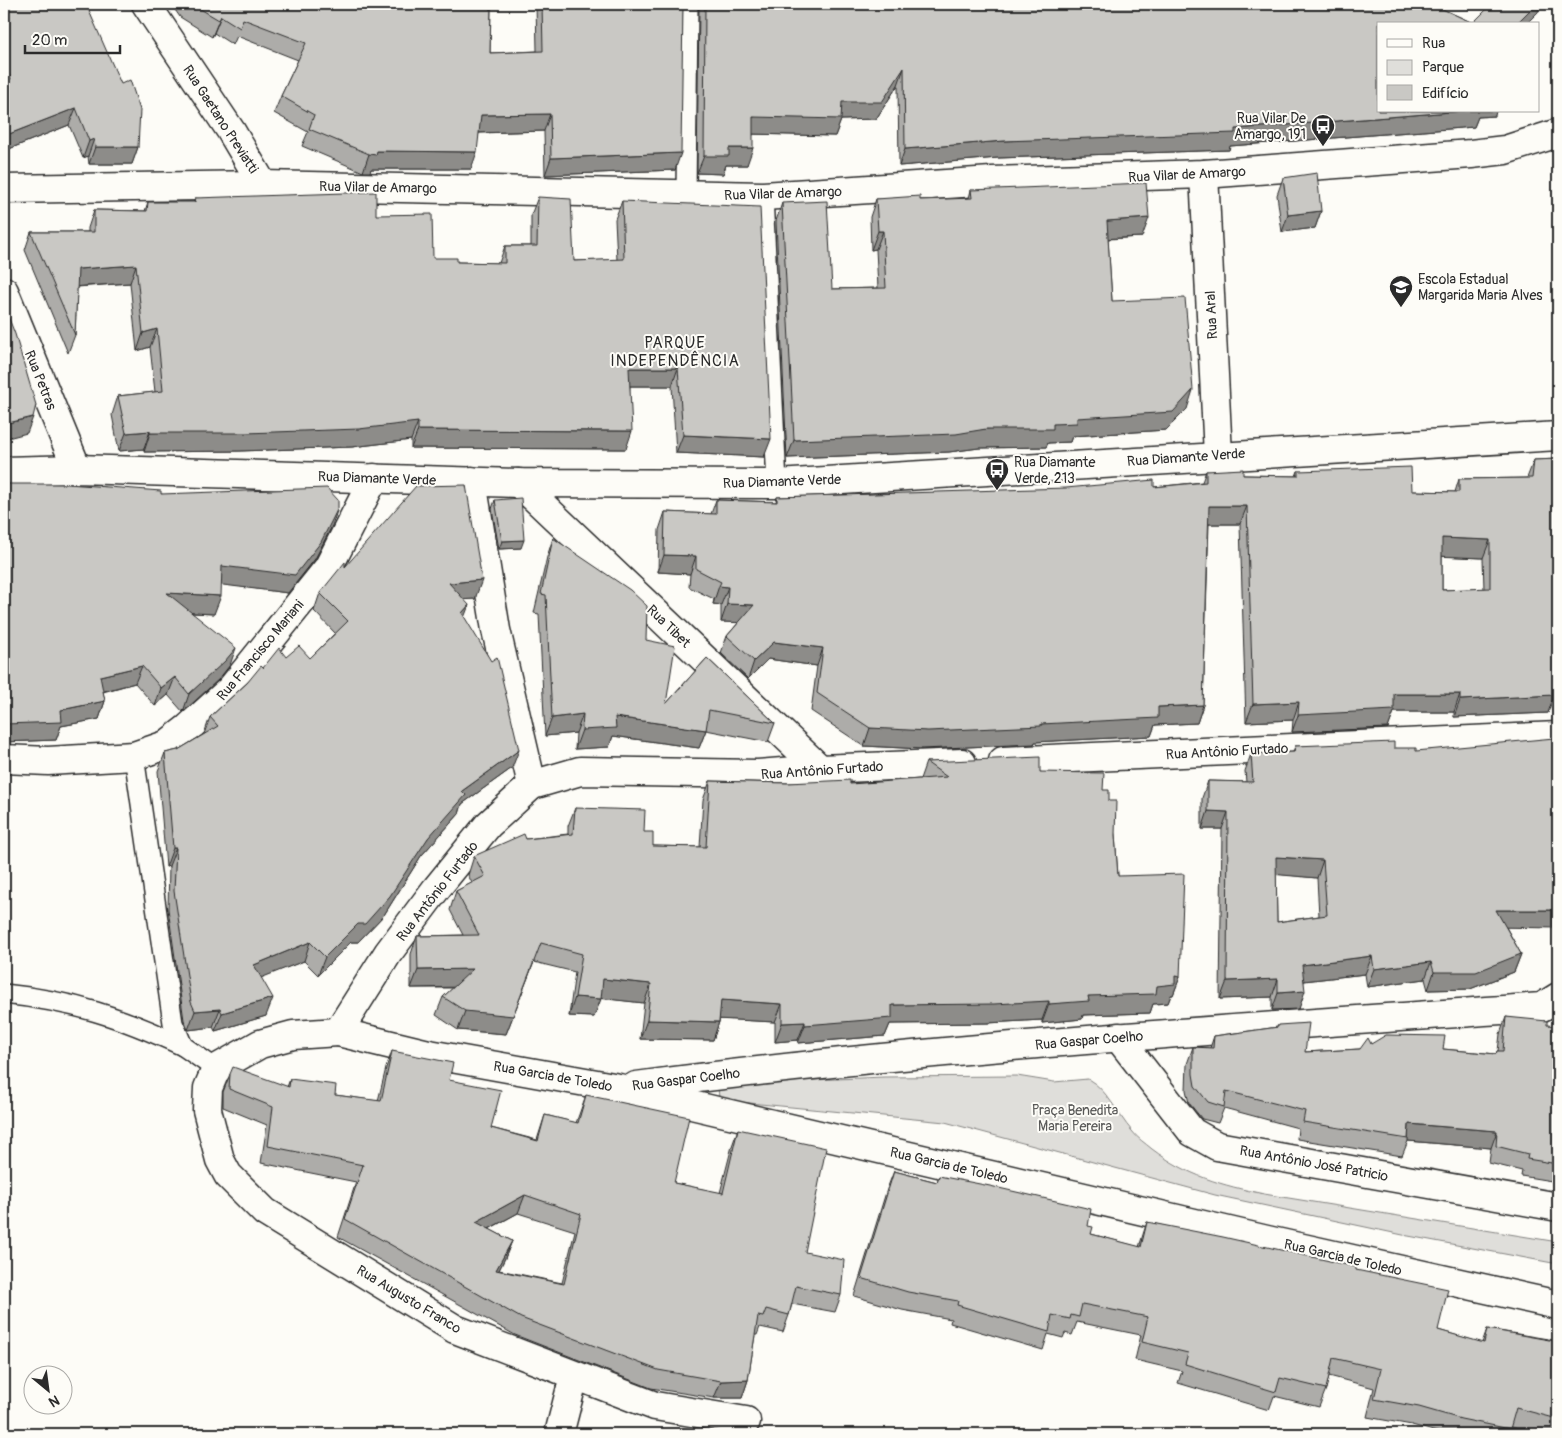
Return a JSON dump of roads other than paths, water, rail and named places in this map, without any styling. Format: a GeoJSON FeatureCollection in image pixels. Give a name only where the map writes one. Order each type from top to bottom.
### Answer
{"type":"FeatureCollection","features":[{"type":"Feature","properties":{"kind":"street","name":"Rua Gaetano Previatti"},"geometry":{"type":"LineString","coordinates":[[146,4],[231,131],[263,185]]}},
{"type":"Feature","properties":{"kind":"street","name":"Rua Vilar de Amargo"},"geometry":{"type":"LineString","coordinates":[[4,189],[263,185],[763,196],[992,181],[1204,174],[1471,154],[1505,150],[1558,133]]}},
{"type":"Feature","properties":{"kind":"street","name":"Rua Aral"},"geometry":{"type":"LineString","coordinates":[[1204,174],[1218,455]]}},
{"type":"Feature","properties":{"kind":"street","name":"Rua Petras"},"geometry":{"type":"LineString","coordinates":[[4,291],[77,469]]}},
{"type":"Feature","properties":{"kind":"street","name":"Rua Diamante Verde"},"geometry":{"type":"LineString","coordinates":[[4,471],[77,469],[519,483],[776,484],[1218,455],[1558,436]]}},
{"type":"Feature","properties":{"kind":"street","name":"Rua Francisco Mariani"},"geometry":{"type":"LineString","coordinates":[[4,759],[48,761],[134,756],[166,745],[230,690],[328,568],[374,478]]}},
{"type":"Feature","properties":{"kind":"street"},"geometry":{"type":"LineString","coordinates":[[472,481],[496,630],[532,785]]}},
{"type":"Feature","properties":{"kind":"street","name":"Rua Tibet"},"geometry":{"type":"LineString","coordinates":[[519,483],[820,769]]}},
{"type":"Feature","properties":{"kind":"street","name":"Rua Antônio Furtado"},"geometry":{"type":"LineString","coordinates":[[338,1032],[388,953],[436,889],[488,825],[532,785],[580,771],[758,774],[820,769],[1558,736]]}},
{"type":"Feature","properties":{"kind":"street","name":"Rua Gaspar Coelho"},"geometry":{"type":"LineString","coordinates":[[619,1088],[750,1071],[1118,1037],[1553,1004]]}},
{"type":"Feature","properties":{"kind":"street"},"geometry":{"type":"LineString","coordinates":[[216,1069],[260,1044],[293,1035],[338,1032]]}},
{"type":"Feature","properties":{"kind":"street","name":"Rua Garcia de Toledo"},"geometry":{"type":"LineString","coordinates":[[338,1032],[429,1054],[619,1088],[1267,1240],[1558,1305]]}},
{"type":"Feature","properties":{"kind":"street","name":"Rua Antônio José Patricio"},"geometry":{"type":"LineString","coordinates":[[1118,1037],[1192,1132],[1217,1146],[1558,1207]]}},
{"type":"Feature","properties":{"kind":"street","name":"Rua Augusto Franco"},"geometry":{"type":"LineString","coordinates":[[216,1069],[208,1088],[207,1110],[220,1160],[228,1175],[265,1212],[455,1329],[655,1406],[746,1421]]}},
{"type":"Feature","properties":{"kind":"street"},"geometry":{"type":"LineString","coordinates":[[559,1434],[574,1376]]}},
{"type":"Feature","properties":{"kind":"lane"},"geometry":{"type":"LineString","coordinates":[[686,195],[688,4]]}},
{"type":"Feature","properties":{"kind":"lane"},"geometry":{"type":"LineString","coordinates":[[763,196],[776,484]]}},
{"type":"Feature","properties":{"kind":"lane"},"geometry":{"type":"LineString","coordinates":[[134,756],[173,1023],[183,1046]]}},
{"type":"Feature","properties":{"kind":"lane"},"geometry":{"type":"LineString","coordinates":[[4,994],[41,998],[97,1010],[136,1024],[183,1046],[216,1069]]}},
{"type":"Feature","properties":{"kind":"place","name":"Rua Vilar De Amargo, 191"},"geometry":{"type":"Point","coordinates":[1323,147]}},
{"type":"Feature","properties":{"kind":"place","name":"Escola Estadual Margarida Maria Alves"},"geometry":{"type":"Point","coordinates":[1401,308]}},
{"type":"Feature","properties":{"kind":"place","name":"Rua Diamante Verde, 213"},"geometry":{"type":"Point","coordinates":[997,491]}},
{"type":"Feature","properties":{"kind":"district","name":"PARQUE INDEPENDÊNCIA"},"geometry":{"type":"Point","coordinates":[675,351]}},
{"type":"Feature","properties":{"kind":"park label","name":"Praça Benedita Maria Pereira"},"geometry":{"type":"Point","coordinates":[1075,1118]}}]}
